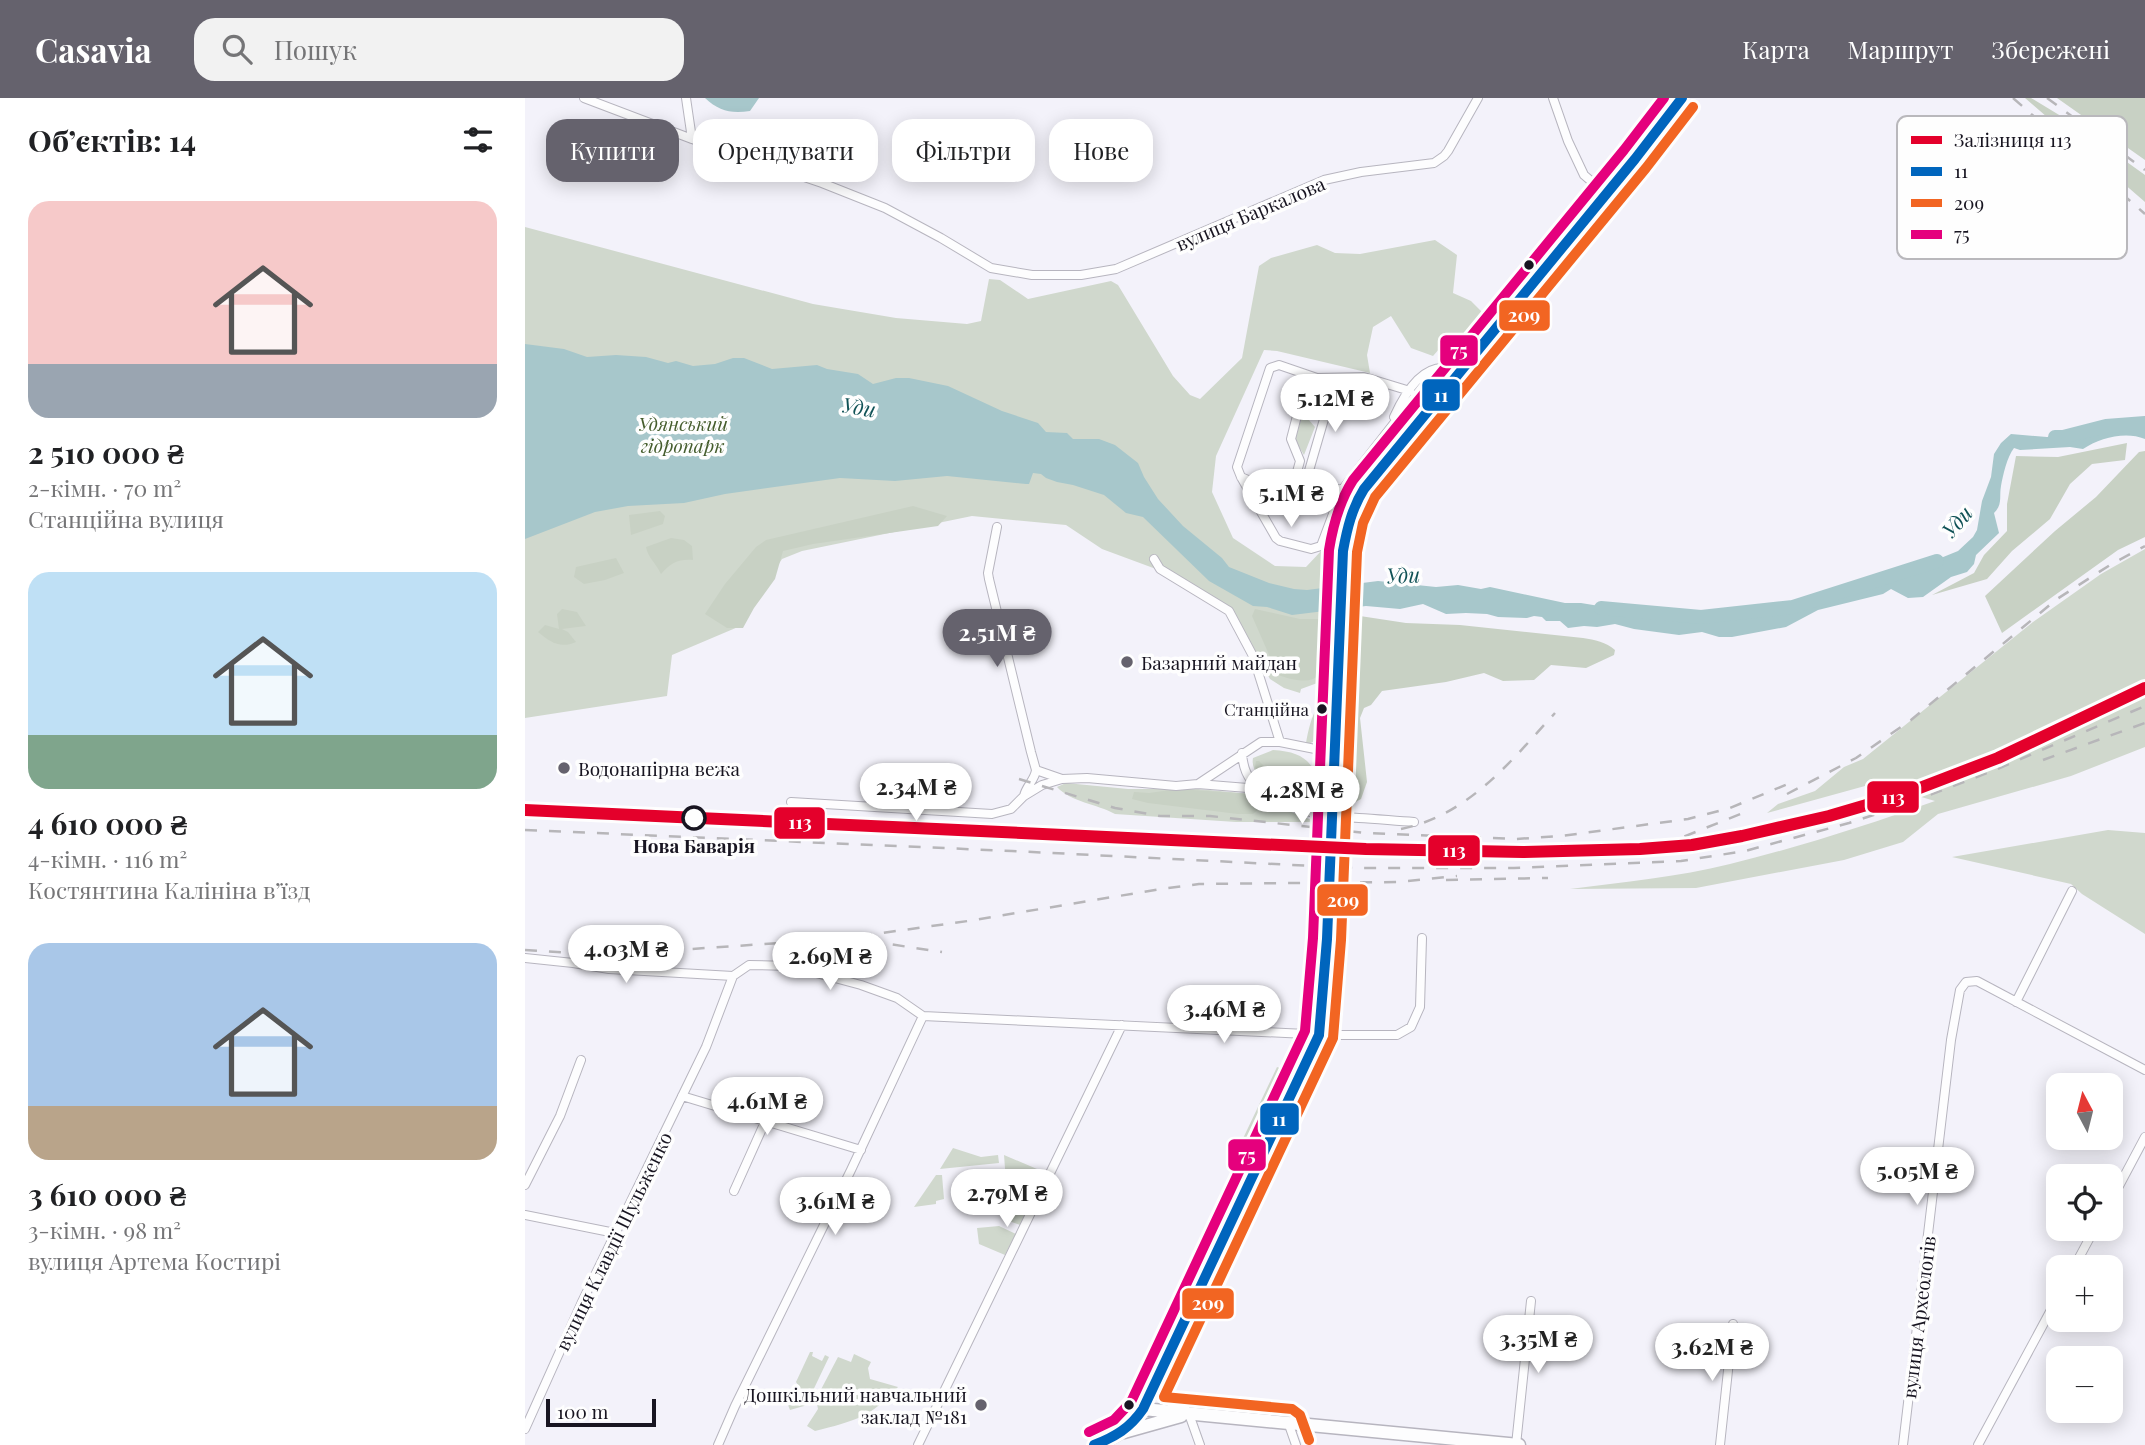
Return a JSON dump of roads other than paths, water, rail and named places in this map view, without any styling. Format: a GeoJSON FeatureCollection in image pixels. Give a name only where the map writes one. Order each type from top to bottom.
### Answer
{"type":"FeatureCollection","features":[{"type":"Feature","properties":{"kind":"main road"},"geometry":{"type":"LineString","coordinates":[[1121,1434],[1131,1426],[1143,1409],[1319,1035],[1327,939],[1343,551],[1348,523],[1357,500],[1682,98]]}},
{"type":"Feature","properties":{"kind":"main road"},"geometry":{"type":"LineString","coordinates":[[1160,1371],[1162,1382],[1174,1405],[1188,1414]]}},
{"type":"Feature","properties":{"kind":"main road"},"geometry":{"type":"LineString","coordinates":[[1143,1409],[1517,1445]]}},
{"type":"Feature","properties":{"kind":"main road"},"geometry":{"type":"LineString","coordinates":[[1094,1445],[1188,1414]]}},
{"type":"Feature","properties":{"kind":"street"},"geometry":{"type":"LineString","coordinates":[[584,98],[692,139],[686,98]]}},
{"type":"Feature","properties":{"kind":"street","name":"вулиця Баркалова"},"geometry":{"type":"LineString","coordinates":[[692,139],[822,183],[885,208],[991,268],[1032,275],[1081,275],[1116,269],[1324,180],[1361,172],[1434,163],[1448,151],[1478,98]]}},
{"type":"Feature","properties":{"kind":"street"},"geometry":{"type":"LineString","coordinates":[[1553,98],[1568,141],[1584,175],[1606,194]]}},
{"type":"Feature","properties":{"kind":"street"},"geometry":{"type":"LineString","coordinates":[[1410,390],[1364,377],[1317,378],[1279,365],[1270,368],[1237,467],[1276,538],[1311,549],[1321,546],[1342,490],[1427,381],[1444,368]]}},
{"type":"Feature","properties":{"kind":"street"},"geometry":{"type":"LineString","coordinates":[[1389,429],[1398,408],[1425,373],[1436,368],[1463,369]]}},
{"type":"Feature","properties":{"kind":"street"},"geometry":{"type":"LineString","coordinates":[[1241,477],[1281,494],[1292,490],[1300,461],[1291,439],[1298,412],[1308,403],[1317,378]]}},
{"type":"Feature","properties":{"kind":"street"},"geometry":{"type":"LineString","coordinates":[[1306,481],[1336,378]]}},
{"type":"Feature","properties":{"kind":"street"},"geometry":{"type":"LineString","coordinates":[[1295,478],[1342,490]]}},
{"type":"Feature","properties":{"kind":"street"},"geometry":{"type":"LineString","coordinates":[[997,527],[988,573],[1036,770],[1036,776],[1024,796]]}},
{"type":"Feature","properties":{"kind":"street"},"geometry":{"type":"LineString","coordinates":[[1154,559],[1160,569],[1229,611],[1251,650],[1280,742]]}},
{"type":"Feature","properties":{"kind":"street"},"geometry":{"type":"LineString","coordinates":[[1198,784],[1261,742],[1280,742],[1335,753]]}},
{"type":"Feature","properties":{"kind":"street"},"geometry":{"type":"LineString","coordinates":[[1242,753],[1247,776],[1259,789],[1293,807],[1314,814],[1414,822]]}},
{"type":"Feature","properties":{"kind":"street"},"geometry":{"type":"LineString","coordinates":[[1036,770],[1062,779]]}},
{"type":"Feature","properties":{"kind":"street"},"geometry":{"type":"LineString","coordinates":[[791,802],[992,814],[1011,809],[1024,796],[1042,785],[1062,779],[1087,778],[1176,786],[1198,784],[1259,789]]}},
{"type":"Feature","properties":{"kind":"street"},"geometry":{"type":"LineString","coordinates":[[2072,891],[2016,1002],[2145,1070]]}},
{"type":"Feature","properties":{"kind":"street"},"geometry":{"type":"LineString","coordinates":[[525,958],[609,969],[733,976],[749,965],[790,966],[862,985],[897,998],[923,1016],[1319,1035],[1397,1035],[1411,1027],[1420,1007],[1422,938]]}},
{"type":"Feature","properties":{"kind":"street","name":"вулиця Клавдії Шульженко"},"geometry":{"type":"LineString","coordinates":[[525,1429],[615,1233],[706,1047],[733,976]]}},
{"type":"Feature","properties":{"kind":"street","name":"вулиця Археологів"},"geometry":{"type":"LineString","coordinates":[[1903,1445],[1951,1040],[1960,990],[1966,982],[1977,981],[2016,1002]]}},
{"type":"Feature","properties":{"kind":"street"},"geometry":{"type":"LineString","coordinates":[[718,1445],[923,1016]]}},
{"type":"Feature","properties":{"kind":"street"},"geometry":{"type":"LineString","coordinates":[[918,1445],[1122,1025]]}},
{"type":"Feature","properties":{"kind":"street"},"geometry":{"type":"LineString","coordinates":[[525,1185],[560,1116],[582,1060]]}},
{"type":"Feature","properties":{"kind":"street"},"geometry":{"type":"LineString","coordinates":[[682,1096],[860,1150]]}},
{"type":"Feature","properties":{"kind":"street"},"geometry":{"type":"LineString","coordinates":[[734,1191],[765,1122]]}},
{"type":"Feature","properties":{"kind":"street"},"geometry":{"type":"LineString","coordinates":[[2123,1178],[2145,1137]]}},
{"type":"Feature","properties":{"kind":"street"},"geometry":{"type":"LineString","coordinates":[[525,1214],[615,1233]]}},
{"type":"Feature","properties":{"kind":"street"},"geometry":{"type":"LineString","coordinates":[[1517,1445],[1531,1301]]}},
{"type":"Feature","properties":{"kind":"street"},"geometry":{"type":"LineString","coordinates":[[1978,1445],[2046,1319]]}},
{"type":"Feature","properties":{"kind":"street"},"geometry":{"type":"LineString","coordinates":[[1720,1445],[1733,1324]]}},
{"type":"Feature","properties":{"kind":"street"},"geometry":{"type":"LineString","coordinates":[[1188,1414],[1199,1445]]}},
{"type":"Feature","properties":{"kind":"street"},"geometry":{"type":"LineString","coordinates":[[1288,1422],[1296,1445]]}},
{"type":"Feature","properties":{"kind":"water"},"geometry":{"type":"Polygon","coordinates":[[[705,98],[759,98],[750,111],[737,112],[720,109],[705,98]]]}},
{"type":"Feature","properties":{"kind":"water"},"geometry":{"type":"Polygon","coordinates":[[[525,344],[564,349],[587,357],[646,357],[693,366],[715,364],[733,358],[744,358],[772,369],[817,365],[858,374],[873,384],[896,378],[909,378],[948,386],[1002,411],[1038,423],[1046,432],[1067,433],[1073,439],[1099,439],[1115,445],[1138,463],[1158,499],[1183,526],[1229,567],[1269,583],[1307,590],[1378,581],[1436,587],[1490,587],[1565,603],[1581,603],[1648,614],[1738,614],[1777,611],[1823,602],[1958,551],[1977,530],[1994,454],[2011,434],[2047,437],[2073,435],[2106,424],[2145,423],[2145,439],[2113,437],[2083,449],[2014,448],[2006,466],[2000,503],[1994,513],[1999,533],[1976,555],[1974,564],[1967,572],[1951,577],[1923,597],[1908,598],[1891,589],[1883,594],[1818,610],[1786,627],[1732,637],[1719,637],[1702,632],[1679,635],[1615,624],[1568,628],[1560,621],[1546,621],[1542,617],[1446,614],[1423,604],[1400,609],[1366,606],[1292,615],[1267,607],[1253,606],[1209,581],[1143,517],[1126,513],[1104,495],[1033,473],[1029,484],[947,476],[895,481],[840,478],[725,494],[684,503],[628,506],[595,512],[525,539],[525,344]]]}},
{"type":"Feature","properties":{"kind":"waterway","name":"Уди"},"geometry":{"type":"LineString","coordinates":[[2055,437],[2106,426],[2145,423]]}},
{"type":"Feature","properties":{"kind":"waterway","name":"Уди"},"geometry":{"type":"LineString","coordinates":[[1601,608],[1701,617],[1793,607],[1937,561]]}},
{"type":"Feature","properties":{"kind":"railway"},"geometry":{"type":"LineString","coordinates":[[2013,98],[2033,116]]}},
{"type":"Feature","properties":{"kind":"railway"},"geometry":{"type":"LineString","coordinates":[[2047,98],[2072,116]]}},
{"type":"Feature","properties":{"kind":"railway"},"geometry":{"type":"LineString","coordinates":[[2127,157],[2145,170]]}},
{"type":"Feature","properties":{"kind":"railway"},"geometry":{"type":"LineString","coordinates":[[2127,198],[2145,214]]}},
{"type":"Feature","properties":{"kind":"railway"},"geometry":{"type":"LineString","coordinates":[[1787,794],[1856,758],[1911,720],[2057,599],[2145,546]]}},
{"type":"Feature","properties":{"kind":"railway"},"geometry":{"type":"LineString","coordinates":[[525,830],[1354,868],[1514,868],[1681,861],[1745,851],[1901,806],[1995,770],[2145,706]]}},
{"type":"Feature","properties":{"kind":"railway"},"geometry":{"type":"LineString","coordinates":[[1401,829],[1425,822],[1468,799],[1504,768],[1555,713]]}},
{"type":"Feature","properties":{"kind":"railway"},"geometry":{"type":"LineString","coordinates":[[2043,760],[2145,723]]}},
{"type":"Feature","properties":{"kind":"railway"},"geometry":{"type":"LineString","coordinates":[[1019,779],[1115,808],[1160,816],[1210,816],[1366,833],[1516,839],[1561,836],[1688,819],[1730,808],[1795,781]]}},
{"type":"Feature","properties":{"kind":"railway"},"geometry":{"type":"LineString","coordinates":[[1614,851],[1678,839],[1748,811]]}},
{"type":"Feature","properties":{"kind":"railway"},"geometry":{"type":"LineString","coordinates":[[1461,851],[1520,847]]}},
{"type":"Feature","properties":{"kind":"railway"},"geometry":{"type":"LineString","coordinates":[[525,950],[602,955],[839,939],[1199,884],[1397,882],[1457,876]]}},
{"type":"Feature","properties":{"kind":"railway"},"geometry":{"type":"LineString","coordinates":[[1446,880],[1548,878]]}},
{"type":"Feature","properties":{"kind":"railway"},"geometry":{"type":"LineString","coordinates":[[869,941],[942,952]]}},
{"type":"Feature","properties":{"kind":"rail line","name":"113"},"geometry":{"type":"LineString","coordinates":[[525,810],[1366,849],[1523,852],[1640,849],[1692,845],[1742,836],[1829,816],[1904,794],[1998,758],[2145,688]]}},
{"type":"Feature","properties":{"kind":"place","name":"Базарний майдан"},"geometry":{"type":"Point","coordinates":[1127,662]}},
{"type":"Feature","properties":{"kind":"place","name":"Станційна"},"geometry":{"type":"Point","coordinates":[1322,709]}},
{"type":"Feature","properties":{"kind":"place","name":"Водонапірна вежа"},"geometry":{"type":"Point","coordinates":[564,768]}},
{"type":"Feature","properties":{"kind":"place","name":"Нова Баварія"},"geometry":{"type":"Point","coordinates":[694,818]}},
{"type":"Feature","properties":{"kind":"place","name":"Дошкільний навчальний заклад №181"},"geometry":{"type":"Point","coordinates":[981,1405]}},
{"type":"Feature","properties":{"kind":"park label","name":"Удянський гідропарк"},"geometry":{"type":"Point","coordinates":[683,434]}}]}
